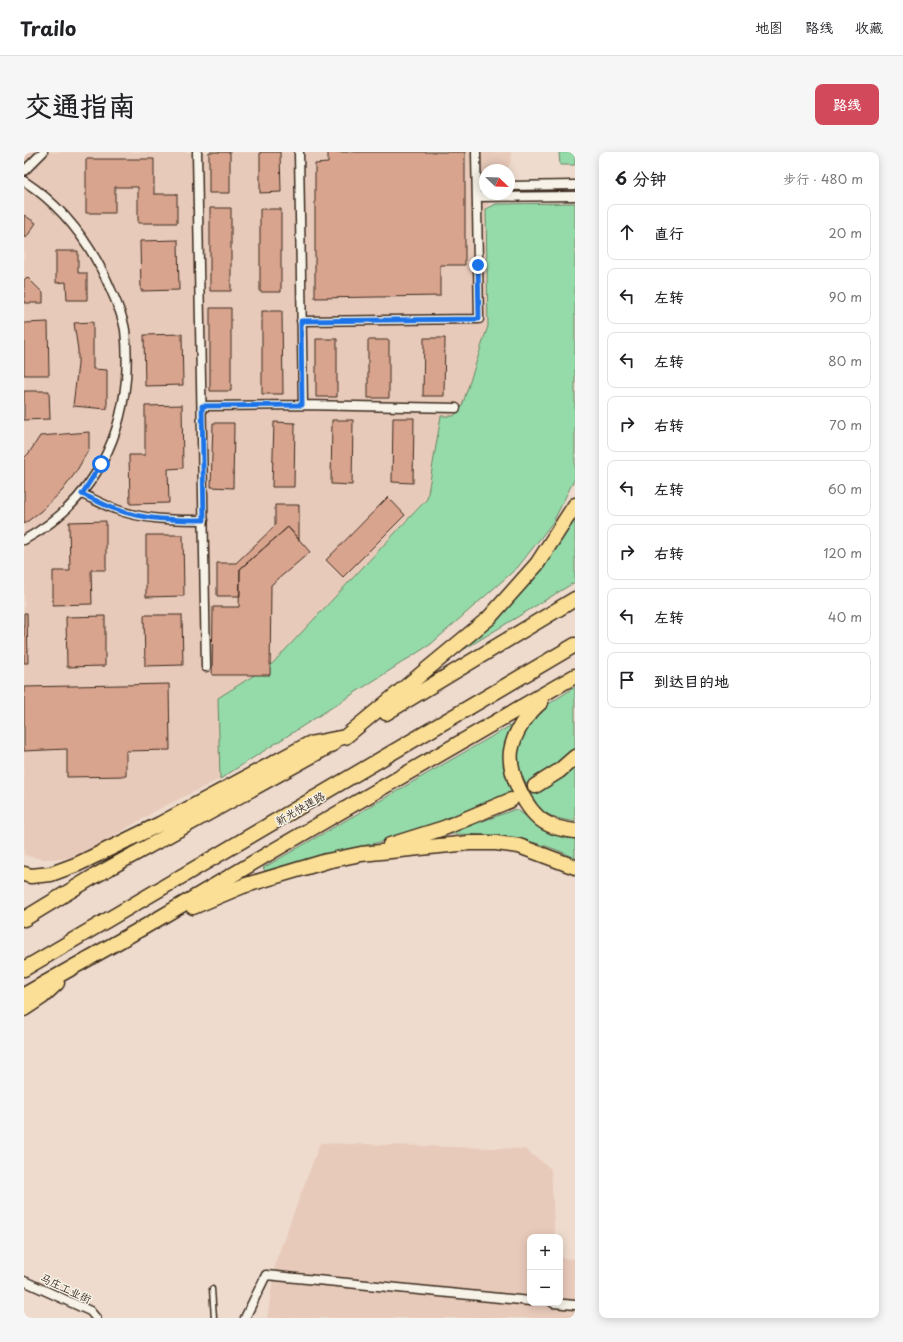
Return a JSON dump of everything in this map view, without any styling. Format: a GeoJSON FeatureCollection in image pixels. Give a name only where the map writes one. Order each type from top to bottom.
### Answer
{"type":"FeatureCollection","features":[{"type":"Feature","properties":{"kind":"highway"},"geometry":{"type":"LineString","coordinates":[[24,874],[31,876],[51,874],[78,864],[160,824],[309,744],[345,737],[488,618],[537,564],[571,517],[575,505]]}},
{"type":"Feature","properties":{"kind":"highway"},"geometry":{"type":"LineString","coordinates":[[24,919],[93,877],[345,737],[575,599]]}},
{"type":"Feature","properties":{"kind":"highway","name":"新光快速路"},"geometry":{"type":"LineString","coordinates":[[24,970],[575,645]]}},
{"type":"Feature","properties":{"kind":"highway"},"geometry":{"type":"LineString","coordinates":[[24,995],[146,926],[575,676]]}},
{"type":"Feature","properties":{"kind":"highway"},"geometry":{"type":"LineString","coordinates":[[558,687],[533,709],[523,722],[511,750],[511,763],[521,795],[532,810],[545,822],[564,830],[575,831]]}},
{"type":"Feature","properties":{"kind":"highway"},"geometry":{"type":"LineString","coordinates":[[535,786],[559,771],[575,757]]}},
{"type":"Feature","properties":{"kind":"highway"},"geometry":{"type":"LineString","coordinates":[[146,926],[243,886],[327,861],[361,854],[444,828],[511,800]]}},
{"type":"Feature","properties":{"kind":"highway"},"geometry":{"type":"LineString","coordinates":[[361,854],[469,843],[496,843],[519,846],[575,867]]}},
{"type":"Feature","properties":{"kind":"highway"},"geometry":{"type":"LineString","coordinates":[[24,1009],[42,997],[82,962]]}},
{"type":"Feature","properties":{"kind":"street"},"geometry":{"type":"LineString","coordinates":[[24,171],[43,152]]}},
{"type":"Feature","properties":{"kind":"street"},"geometry":{"type":"LineString","coordinates":[[197,152],[206,667]]}},
{"type":"Feature","properties":{"kind":"street"},"geometry":{"type":"LineString","coordinates":[[299,152],[302,405]]}},
{"type":"Feature","properties":{"kind":"street"},"geometry":{"type":"LineString","coordinates":[[476,152],[479,172]]}},
{"type":"Feature","properties":{"kind":"street"},"geometry":{"type":"LineString","coordinates":[[24,181],[52,202],[81,234],[94,255],[118,306],[125,330],[127,352],[124,401],[119,423],[112,443],[101,464],[82,494],[53,522],[38,533],[24,540]]}},
{"type":"Feature","properties":{"kind":"street"},"geometry":{"type":"LineString","coordinates":[[515,186],[575,185]]}},
{"type":"Feature","properties":{"kind":"street"},"geometry":{"type":"LineString","coordinates":[[301,321],[479,319],[477,197],[479,192]]}},
{"type":"Feature","properties":{"kind":"street"},"geometry":{"type":"LineString","coordinates":[[477,197],[575,196]]}},
{"type":"Feature","properties":{"kind":"street"},"geometry":{"type":"LineString","coordinates":[[202,406],[302,405],[456,408]]}},
{"type":"Feature","properties":{"kind":"street"},"geometry":{"type":"LineString","coordinates":[[82,494],[115,509],[134,514],[168,520],[204,520]]}},
{"type":"Feature","properties":{"kind":"street"},"geometry":{"type":"LineString","coordinates":[[245,1318],[266,1275],[527,1301]]}},
{"type":"Feature","properties":{"kind":"street","name":"马庄工业街"},"geometry":{"type":"LineString","coordinates":[[24,1281],[90,1311],[96,1318]]}},
{"type":"Feature","properties":{"kind":"street"},"geometry":{"type":"LineString","coordinates":[[563,1304],[575,1305]]}},
{"type":"Feature","properties":{"kind":"lane"},"geometry":{"type":"LineString","coordinates":[[212,1289],[214,1318]]}},
{"type":"Feature","properties":{"kind":"shaded area"},"geometry":{"type":"Polygon","coordinates":[[[24,152],[511,152],[510,164],[479,164],[479,200],[491,200],[486,209],[488,326],[462,406],[454,416],[441,416],[427,499],[272,664],[218,698],[220,779],[159,809],[80,856],[61,859],[42,859],[24,855],[24,152]]]}},
{"type":"Feature","properties":{"kind":"shaded area"},"geometry":{"type":"Polygon","coordinates":[[[320,1143],[525,1149],[551,1169],[555,1234],[527,1234],[527,1306],[563,1306],[563,1258],[575,1259],[575,1318],[267,1318],[276,1260],[320,1143]]]}},
{"type":"Feature","properties":{"kind":"green space"},"geometry":{"type":"Polygon","coordinates":[[[559,152],[575,152],[575,165],[560,165],[559,152]]]}},
{"type":"Feature","properties":{"kind":"green space"},"geometry":{"type":"Polygon","coordinates":[[[575,203],[575,478],[553,522],[518,567],[431,644],[220,779],[218,698],[272,664],[427,499],[441,416],[454,416],[462,406],[488,326],[486,209],[496,204],[575,203]]]}},
{"type":"Feature","properties":{"kind":"green space"},"geometry":{"type":"Polygon","coordinates":[[[575,521],[575,582],[463,650],[460,645],[569,525],[575,521]]]}},
{"type":"Feature","properties":{"kind":"green space"},"geometry":{"type":"Polygon","coordinates":[[[575,687],[575,750],[557,766],[522,786],[517,766],[518,747],[525,729],[541,709],[575,687]]]}},
{"type":"Feature","properties":{"kind":"green space"},"geometry":{"type":"Polygon","coordinates":[[[517,722],[505,759],[507,778],[512,793],[453,820],[389,840],[345,850],[266,872],[263,868],[517,722]]]}},
{"type":"Feature","properties":{"kind":"green space"},"geometry":{"type":"Polygon","coordinates":[[[575,765],[575,821],[556,818],[538,809],[528,796],[558,778],[575,765]]]}},
{"type":"Feature","properties":{"kind":"green space"},"geometry":{"type":"Polygon","coordinates":[[[516,809],[537,824],[575,834],[575,858],[545,846],[513,838],[448,834],[516,809]]]}},
{"type":"Feature","properties":{"kind":"building"},"geometry":{"type":"Polygon","coordinates":[[[209,152],[230,152],[230,193],[209,193],[209,152]]]}},
{"type":"Feature","properties":{"kind":"building"},"geometry":{"type":"Polygon","coordinates":[[[260,152],[280,152],[281,192],[260,193],[260,152]]]}},
{"type":"Feature","properties":{"kind":"building"},"geometry":{"type":"Polygon","coordinates":[[[328,152],[465,152],[465,265],[440,265],[440,296],[315,298],[315,164],[328,163],[328,152]]]}},
{"type":"Feature","properties":{"kind":"building"},"geometry":{"type":"Polygon","coordinates":[[[86,159],[154,159],[154,194],[177,194],[177,223],[138,223],[138,187],[115,187],[115,213],[86,213],[86,159]]]}},
{"type":"Feature","properties":{"kind":"building"},"geometry":{"type":"Polygon","coordinates":[[[210,208],[231,208],[231,291],[210,291],[210,208]]]}},
{"type":"Feature","properties":{"kind":"building"},"geometry":{"type":"Polygon","coordinates":[[[260,209],[281,209],[281,292],[260,292],[260,209]]]}},
{"type":"Feature","properties":{"kind":"building"},"geometry":{"type":"Polygon","coordinates":[[[24,215],[36,223],[26,238],[24,237],[24,215]]]}},
{"type":"Feature","properties":{"kind":"building"},"geometry":{"type":"Polygon","coordinates":[[[178,240],[179,290],[141,291],[140,241],[178,240]]]}},
{"type":"Feature","properties":{"kind":"building"},"geometry":{"type":"Polygon","coordinates":[[[56,251],[78,251],[78,273],[87,273],[87,300],[67,300],[66,282],[56,283],[56,251]]]}},
{"type":"Feature","properties":{"kind":"building"},"geometry":{"type":"Polygon","coordinates":[[[27,277],[43,293],[43,303],[24,303],[24,280],[27,277]]]}},
{"type":"Feature","properties":{"kind":"building"},"geometry":{"type":"Polygon","coordinates":[[[210,308],[231,308],[231,391],[210,391],[210,308]]]}},
{"type":"Feature","properties":{"kind":"building"},"geometry":{"type":"Polygon","coordinates":[[[262,311],[282,311],[283,394],[262,394],[262,311]]]}},
{"type":"Feature","properties":{"kind":"building"},"geometry":{"type":"Polygon","coordinates":[[[48,322],[49,375],[24,375],[24,323],[48,322]]]}},
{"type":"Feature","properties":{"kind":"building"},"geometry":{"type":"Polygon","coordinates":[[[93,322],[93,369],[107,370],[107,409],[73,406],[78,364],[78,350],[74,323],[93,322]]]}},
{"type":"Feature","properties":{"kind":"building"},"geometry":{"type":"Polygon","coordinates":[[[182,334],[183,385],[145,386],[144,335],[182,334]]]}},
{"type":"Feature","properties":{"kind":"building"},"geometry":{"type":"Polygon","coordinates":[[[424,338],[445,338],[444,396],[423,396],[424,338]]]}},
{"type":"Feature","properties":{"kind":"building"},"geometry":{"type":"Polygon","coordinates":[[[316,339],[337,339],[337,397],[316,397],[316,339]]]}},
{"type":"Feature","properties":{"kind":"building"},"geometry":{"type":"Polygon","coordinates":[[[368,340],[389,340],[389,398],[368,398],[368,340]]]}},
{"type":"Feature","properties":{"kind":"building"},"geometry":{"type":"Polygon","coordinates":[[[24,391],[49,391],[50,419],[24,420],[24,391]]]}},
{"type":"Feature","properties":{"kind":"building"},"geometry":{"type":"Polygon","coordinates":[[[182,405],[183,468],[168,469],[169,503],[130,504],[129,455],[145,455],[145,406],[182,405]]]}},
{"type":"Feature","properties":{"kind":"building"},"geometry":{"type":"Polygon","coordinates":[[[393,418],[414,418],[413,483],[392,482],[393,418]]]}},
{"type":"Feature","properties":{"kind":"building"},"geometry":{"type":"Polygon","coordinates":[[[332,420],[353,420],[352,485],[331,484],[332,420]]]}},
{"type":"Feature","properties":{"kind":"building"},"geometry":{"type":"Polygon","coordinates":[[[274,422],[295,423],[294,487],[272,487],[274,422]]]}},
{"type":"Feature","properties":{"kind":"building"},"geometry":{"type":"Polygon","coordinates":[[[213,423],[234,423],[233,488],[211,487],[213,423]]]}},
{"type":"Feature","properties":{"kind":"building"},"geometry":{"type":"Polygon","coordinates":[[[89,432],[89,449],[76,472],[62,491],[41,511],[24,524],[24,458],[40,436],[89,432]]]}},
{"type":"Feature","properties":{"kind":"building"},"geometry":{"type":"Polygon","coordinates":[[[388,497],[405,515],[343,577],[326,560],[388,497]]]}},
{"type":"Feature","properties":{"kind":"building"},"geometry":{"type":"Polygon","coordinates":[[[275,505],[299,505],[299,540],[288,527],[240,569],[240,596],[217,596],[217,563],[236,563],[275,526],[275,505]]]}},
{"type":"Feature","properties":{"kind":"building"},"geometry":{"type":"Polygon","coordinates":[[[106,521],[106,570],[91,570],[92,604],[53,605],[53,571],[70,571],[69,522],[106,521]]]}},
{"type":"Feature","properties":{"kind":"building"},"geometry":{"type":"Polygon","coordinates":[[[288,527],[310,552],[271,585],[270,675],[212,675],[213,607],[239,607],[240,569],[288,527]]]}},
{"type":"Feature","properties":{"kind":"building"},"geometry":{"type":"Polygon","coordinates":[[[146,535],[183,535],[184,596],[146,597],[146,535]]]}},
{"type":"Feature","properties":{"kind":"building"},"geometry":{"type":"Polygon","coordinates":[[[24,613],[27,613],[28,663],[24,663],[24,613]]]}},
{"type":"Feature","properties":{"kind":"building"},"geometry":{"type":"Polygon","coordinates":[[[144,615],[182,615],[183,665],[145,666],[144,615]]]}},
{"type":"Feature","properties":{"kind":"building"},"geometry":{"type":"Polygon","coordinates":[[[105,616],[105,666],[67,667],[66,617],[105,616]]]}},
{"type":"Feature","properties":{"kind":"building"},"geometry":{"type":"Polygon","coordinates":[[[169,684],[170,750],[126,751],[126,776],[67,777],[67,749],[24,751],[24,687],[169,684]]]}},
{"type":"Feature","properties":{"kind":"route"},"geometry":{"type":"LineString","coordinates":[[101,464],[82,494],[115,509],[134,514],[168,520],[204,520],[202,406],[302,405],[301,321],[479,319],[478,265]]}}]}
